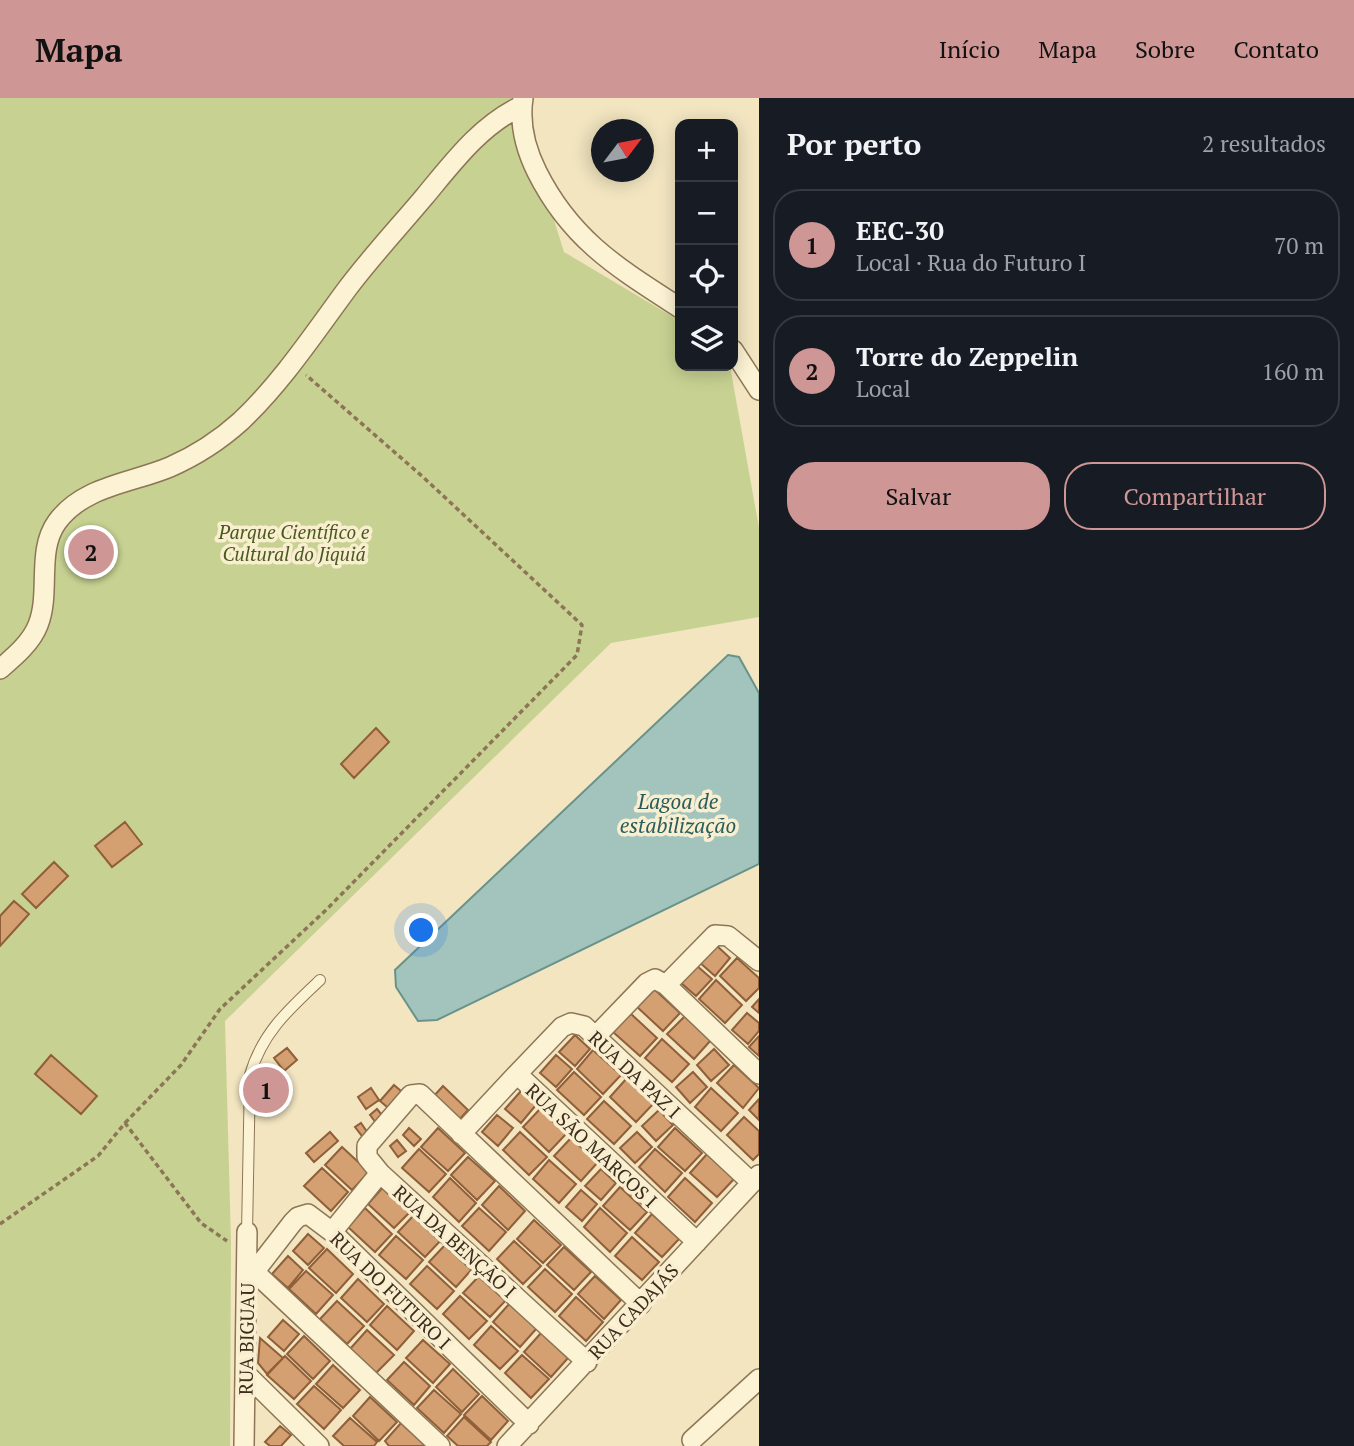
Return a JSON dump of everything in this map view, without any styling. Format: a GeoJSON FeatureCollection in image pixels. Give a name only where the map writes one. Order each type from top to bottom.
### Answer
{"type":"FeatureCollection","features":[{"type":"Feature","properties":{"kind":"street"},"geometry":{"type":"LineString","coordinates":[[522,102],[526,147],[561,214],[594,249],[675,305]]}},
{"type":"Feature","properties":{"kind":"street"},"geometry":{"type":"LineString","coordinates":[[0,669],[28,642],[37,627],[42,610],[50,536],[67,511],[103,489],[171,466],[212,445],[240,422],[293,364],[349,287],[465,149],[495,121],[522,102]]}},
{"type":"Feature","properties":{"kind":"street"},"geometry":{"type":"LineString","coordinates":[[738,357],[758,385]]}},
{"type":"Feature","properties":{"kind":"street"},"geometry":{"type":"LineString","coordinates":[[596,1036],[647,983],[661,982],[715,935],[729,936],[755,949]]}},
{"type":"Feature","properties":{"kind":"street"},"geometry":{"type":"LineString","coordinates":[[661,982],[759,1074]]}},
{"type":"Feature","properties":{"kind":"street","name":"RUA DA PAZ I"},"geometry":{"type":"LineString","coordinates":[[517,1074],[567,1024],[577,1024],[596,1036],[755,1179]]}},
{"type":"Feature","properties":{"kind":"street","name":"RUA SÃO MARCOS I"},"geometry":{"type":"LineString","coordinates":[[461,1134],[517,1074],[697,1242]]}},
{"type":"Feature","properties":{"kind":"street"},"geometry":{"type":"LineString","coordinates":[[380,1173],[367,1157],[367,1146],[411,1095],[421,1094],[641,1304]]}},
{"type":"Feature","properties":{"kind":"street","name":"RUA DA BENÇÃO I"},"geometry":{"type":"LineString","coordinates":[[331,1232],[380,1173],[587,1362]]}},
{"type":"Feature","properties":{"kind":"street","name":"RUA CADAJÁS"},"geometry":{"type":"LineString","coordinates":[[507,1446],[755,1179]]}},
{"type":"Feature","properties":{"kind":"street","name":"RUA DO FUTURO I"},"geometry":{"type":"LineString","coordinates":[[249,1264],[298,1217],[308,1214],[331,1232],[529,1424]]}},
{"type":"Feature","properties":{"kind":"street","name":"RUA BIGUAU"},"geometry":{"type":"LineString","coordinates":[[244,1446],[249,1264],[247,1232]]}},
{"type":"Feature","properties":{"kind":"street"},"geometry":{"type":"LineString","coordinates":[[249,1264],[440,1446]]}},
{"type":"Feature","properties":{"kind":"street"},"geometry":{"type":"LineString","coordinates":[[245,1373],[319,1446]]}},
{"type":"Feature","properties":{"kind":"street"},"geometry":{"type":"LineString","coordinates":[[692,1440],[759,1379]]}},
{"type":"Feature","properties":{"kind":"lane"},"geometry":{"type":"LineString","coordinates":[[247,1232],[250,1074],[257,1053],[269,1032],[320,981]]}},
{"type":"Feature","properties":{"kind":"path"},"geometry":{"type":"LineString","coordinates":[[0,1224],[98,1156],[125,1123],[181,1065],[220,1009],[344,892],[577,654],[582,625],[423,477],[293,364]]}},
{"type":"Feature","properties":{"kind":"path"},"geometry":{"type":"LineString","coordinates":[[125,1123],[201,1223],[249,1264]]}},
{"type":"Feature","properties":{"kind":"green space","name":"Parque Científico e Cultural do Jiquiá"},"geometry":{"type":"Polygon","coordinates":[[[0,98],[527,98],[524,125],[564,252],[675,318],[675,371],[731,371],[759,528],[759,617],[611,643],[225,1021],[231,1242],[230,1446],[0,1446],[0,98]]]}},
{"type":"Feature","properties":{"kind":"water","name":"Lagoa de estabilização"},"geometry":{"type":"Polygon","coordinates":[[[728,655],[739,657],[759,693],[759,864],[437,1020],[418,1021],[396,987],[395,970],[728,655]]]}},
{"type":"Feature","properties":{"kind":"building"},"geometry":{"type":"Polygon","coordinates":[[[376,728],[389,742],[354,778],[341,764],[376,728]]]}},
{"type":"Feature","properties":{"kind":"building"},"geometry":{"type":"Polygon","coordinates":[[[125,822],[142,844],[112,867],[95,846],[125,822]]]}},
{"type":"Feature","properties":{"kind":"building"},"geometry":{"type":"Polygon","coordinates":[[[54,862],[68,876],[36,908],[22,894],[54,862]]]}},
{"type":"Feature","properties":{"kind":"building"},"geometry":{"type":"Polygon","coordinates":[[[14,901],[29,914],[0,946],[0,916],[14,901]]]}},
{"type":"Feature","properties":{"kind":"building"},"geometry":{"type":"Polygon","coordinates":[[[715,944],[730,958],[715,976],[699,962],[715,944]]]}},
{"type":"Feature","properties":{"kind":"building"},"geometry":{"type":"Polygon","coordinates":[[[737,958],[759,978],[759,988],[746,1001],[720,976],[737,958]]]}},
{"type":"Feature","properties":{"kind":"building"},"geometry":{"type":"Polygon","coordinates":[[[696,965],[712,979],[696,996],[680,982],[696,965]]]}},
{"type":"Feature","properties":{"kind":"building"},"geometry":{"type":"Polygon","coordinates":[[[716,980],[742,1005],[725,1023],[699,999],[716,980]]]}},
{"type":"Feature","properties":{"kind":"building"},"geometry":{"type":"Polygon","coordinates":[[[653,988],[680,1013],[663,1031],[636,1006],[653,988]]]}},
{"type":"Feature","properties":{"kind":"building"},"geometry":{"type":"Polygon","coordinates":[[[759,999],[759,1013],[752,1007],[759,999]]]}},
{"type":"Feature","properties":{"kind":"building"},"geometry":{"type":"Polygon","coordinates":[[[630,1013],[657,1038],[640,1056],[613,1032],[630,1013]]]}},
{"type":"Feature","properties":{"kind":"building"},"geometry":{"type":"Polygon","coordinates":[[[747,1013],[759,1023],[759,1031],[748,1044],[732,1030],[747,1013]]]}},
{"type":"Feature","properties":{"kind":"building"},"geometry":{"type":"Polygon","coordinates":[[[685,1016],[711,1040],[694,1059],[667,1034],[685,1016]]]}},
{"type":"Feature","properties":{"kind":"building"},"geometry":{"type":"Polygon","coordinates":[[[575,1035],[590,1049],[575,1066],[559,1052],[575,1035]]]}},
{"type":"Feature","properties":{"kind":"building"},"geometry":{"type":"Polygon","coordinates":[[[759,1036],[759,1056],[749,1047],[759,1036]]]}},
{"type":"Feature","properties":{"kind":"building"},"geometry":{"type":"Polygon","coordinates":[[[662,1039],[689,1064],[672,1082],[645,1058],[662,1039]]]}},
{"type":"Feature","properties":{"kind":"building"},"geometry":{"type":"Polygon","coordinates":[[[287,1048],[297,1060],[284,1071],[274,1058],[287,1048]]]}},
{"type":"Feature","properties":{"kind":"building"},"geometry":{"type":"Polygon","coordinates":[[[714,1049],[729,1065],[711,1081],[697,1065],[714,1049]]]}},
{"type":"Feature","properties":{"kind":"building"},"geometry":{"type":"Polygon","coordinates":[[[593,1050],[621,1075],[603,1094],[577,1069],[593,1050]]]}},
{"type":"Feature","properties":{"kind":"building"},"geometry":{"type":"Polygon","coordinates":[[[51,1055],[97,1096],[81,1114],[35,1074],[51,1055]]]}},
{"type":"Feature","properties":{"kind":"building"},"geometry":{"type":"Polygon","coordinates":[[[556,1055],[572,1069],[556,1087],[540,1073],[556,1055]]]}},
{"type":"Feature","properties":{"kind":"building"},"geometry":{"type":"Polygon","coordinates":[[[734,1065],[759,1088],[743,1108],[717,1083],[734,1065]]]}},
{"type":"Feature","properties":{"kind":"building"},"geometry":{"type":"Polygon","coordinates":[[[574,1072],[601,1097],[584,1115],[557,1090],[574,1072]]]}},
{"type":"Feature","properties":{"kind":"building"},"geometry":{"type":"Polygon","coordinates":[[[693,1072],[707,1087],[690,1103],[676,1087],[693,1072]]]}},
{"type":"Feature","properties":{"kind":"building"},"geometry":{"type":"Polygon","coordinates":[[[270,1074],[282,1091],[263,1107],[250,1088],[270,1074]]]}},
{"type":"Feature","properties":{"kind":"building"},"geometry":{"type":"Polygon","coordinates":[[[627,1078],[654,1103],[636,1122],[610,1097],[627,1078]]]}},
{"type":"Feature","properties":{"kind":"building"},"geometry":{"type":"Polygon","coordinates":[[[394,1085],[407,1096],[393,1112],[380,1101],[394,1085]]]}},
{"type":"Feature","properties":{"kind":"building"},"geometry":{"type":"Polygon","coordinates":[[[443,1086],[468,1110],[458,1121],[433,1097],[443,1086]]]}},
{"type":"Feature","properties":{"kind":"building"},"geometry":{"type":"Polygon","coordinates":[[[371,1088],[379,1100],[366,1109],[358,1097],[371,1088]]]}},
{"type":"Feature","properties":{"kind":"building"},"geometry":{"type":"Polygon","coordinates":[[[711,1088],[738,1113],[721,1131],[695,1107],[711,1088]]]}},
{"type":"Feature","properties":{"kind":"building"},"geometry":{"type":"Polygon","coordinates":[[[521,1091],[536,1105],[521,1123],[505,1109],[521,1091]]]}},
{"type":"Feature","properties":{"kind":"building"},"geometry":{"type":"Polygon","coordinates":[[[759,1099],[759,1120],[749,1110],[759,1099]]]}},
{"type":"Feature","properties":{"kind":"building"},"geometry":{"type":"Polygon","coordinates":[[[604,1101],[631,1126],[614,1144],[587,1119],[604,1101]]]}},
{"type":"Feature","properties":{"kind":"building"},"geometry":{"type":"Polygon","coordinates":[[[377,1109],[386,1120],[379,1127],[370,1115],[377,1109]]]}},
{"type":"Feature","properties":{"kind":"building"},"geometry":{"type":"Polygon","coordinates":[[[540,1109],[566,1134],[549,1152],[523,1127],[540,1109]]]}},
{"type":"Feature","properties":{"kind":"building"},"geometry":{"type":"Polygon","coordinates":[[[659,1110],[673,1125],[656,1141],[642,1126],[659,1110]]]}},
{"type":"Feature","properties":{"kind":"building"},"geometry":{"type":"Polygon","coordinates":[[[497,1115],[513,1128],[498,1146],[482,1132],[497,1115]]]}},
{"type":"Feature","properties":{"kind":"building"},"geometry":{"type":"Polygon","coordinates":[[[744,1117],[759,1131],[759,1154],[753,1160],[727,1135],[744,1117]]]}},
{"type":"Feature","properties":{"kind":"building"},"geometry":{"type":"Polygon","coordinates":[[[361,1123],[370,1136],[365,1140],[355,1127],[361,1123]]]}},
{"type":"Feature","properties":{"kind":"building"},"geometry":{"type":"Polygon","coordinates":[[[409,1128],[421,1139],[414,1146],[403,1135],[409,1128]]]}},
{"type":"Feature","properties":{"kind":"building"},"geometry":{"type":"Polygon","coordinates":[[[438,1128],[465,1153],[448,1171],[421,1147],[438,1128]]]}},
{"type":"Feature","properties":{"kind":"building"},"geometry":{"type":"Polygon","coordinates":[[[675,1128],[702,1153],[685,1171],[658,1147],[675,1128]]]}},
{"type":"Feature","properties":{"kind":"building"},"geometry":{"type":"Polygon","coordinates":[[[330,1132],[338,1141],[314,1162],[306,1153],[330,1132]]]}},
{"type":"Feature","properties":{"kind":"building"},"geometry":{"type":"Polygon","coordinates":[[[520,1132],[547,1157],[529,1175],[503,1150],[520,1132]]]}},
{"type":"Feature","properties":{"kind":"building"},"geometry":{"type":"Polygon","coordinates":[[[637,1132],[652,1147],[635,1163],[620,1148],[637,1132]]]}},
{"type":"Feature","properties":{"kind":"building"},"geometry":{"type":"Polygon","coordinates":[[[571,1138],[598,1162],[581,1181],[554,1156],[571,1138]]]}},
{"type":"Feature","properties":{"kind":"building"},"geometry":{"type":"Polygon","coordinates":[[[397,1140],[406,1151],[398,1157],[390,1146],[397,1140]]]}},
{"type":"Feature","properties":{"kind":"building"},"geometry":{"type":"Polygon","coordinates":[[[342,1147],[369,1172],[352,1190],[325,1165],[342,1147]]]}},
{"type":"Feature","properties":{"kind":"building"},"geometry":{"type":"Polygon","coordinates":[[[419,1149],[446,1174],[429,1192],[402,1168],[419,1149]]]}},
{"type":"Feature","properties":{"kind":"building"},"geometry":{"type":"Polygon","coordinates":[[[655,1149],[682,1173],[665,1192],[639,1167],[655,1149]]]}},
{"type":"Feature","properties":{"kind":"building"},"geometry":{"type":"Polygon","coordinates":[[[707,1154],[734,1179],[717,1197],[690,1173],[707,1154]]]}},
{"type":"Feature","properties":{"kind":"building"},"geometry":{"type":"Polygon","coordinates":[[[468,1157],[495,1181],[477,1200],[451,1175],[468,1157]]]}},
{"type":"Feature","properties":{"kind":"building"},"geometry":{"type":"Polygon","coordinates":[[[549,1160],[576,1184],[559,1203],[533,1179],[549,1160]]]}},
{"type":"Feature","properties":{"kind":"building"},"geometry":{"type":"Polygon","coordinates":[[[322,1168],[348,1192],[331,1211],[304,1186],[322,1168]]]}},
{"type":"Feature","properties":{"kind":"building"},"geometry":{"type":"Polygon","coordinates":[[[601,1169],[616,1183],[601,1200],[585,1186],[601,1169]]]}},
{"type":"Feature","properties":{"kind":"building"},"geometry":{"type":"Polygon","coordinates":[[[450,1178],[476,1203],[459,1222],[433,1197],[450,1178]]]}},
{"type":"Feature","properties":{"kind":"building"},"geometry":{"type":"Polygon","coordinates":[[[685,1178],[712,1203],[695,1222],[668,1197],[685,1178]]]}},
{"type":"Feature","properties":{"kind":"building"},"geometry":{"type":"Polygon","coordinates":[[[385,1185],[412,1210],[394,1228],[368,1204],[385,1185]]]}},
{"type":"Feature","properties":{"kind":"building"},"geometry":{"type":"Polygon","coordinates":[[[499,1186],[525,1211],[508,1230],[482,1205],[499,1186]]]}},
{"type":"Feature","properties":{"kind":"building"},"geometry":{"type":"Polygon","coordinates":[[[620,1187],[647,1212],[630,1230],[603,1206],[620,1187]]]}},
{"type":"Feature","properties":{"kind":"building"},"geometry":{"type":"Polygon","coordinates":[[[581,1190],[597,1204],[582,1221],[566,1207],[581,1190]]]}},
{"type":"Feature","properties":{"kind":"building"},"geometry":{"type":"Polygon","coordinates":[[[365,1208],[392,1234],[375,1252],[348,1227],[365,1208]]]}},
{"type":"Feature","properties":{"kind":"building"},"geometry":{"type":"Polygon","coordinates":[[[479,1208],[506,1232],[489,1251],[462,1226],[479,1208]]]}},
{"type":"Feature","properties":{"kind":"building"},"geometry":{"type":"Polygon","coordinates":[[[600,1208],[627,1233],[610,1252],[584,1227],[600,1208]]]}},
{"type":"Feature","properties":{"kind":"building"},"geometry":{"type":"Polygon","coordinates":[[[415,1214],[442,1239],[425,1257],[398,1232],[415,1214]]]}},
{"type":"Feature","properties":{"kind":"building"},"geometry":{"type":"Polygon","coordinates":[[[652,1214],[679,1239],[662,1257],[635,1233],[652,1214]]]}},
{"type":"Feature","properties":{"kind":"building"},"geometry":{"type":"Polygon","coordinates":[[[534,1220],[561,1245],[543,1263],[517,1239],[534,1220]]]}},
{"type":"Feature","properties":{"kind":"building"},"geometry":{"type":"Polygon","coordinates":[[[308,1234],[324,1248],[308,1265],[293,1251],[308,1234]]]}},
{"type":"Feature","properties":{"kind":"building"},"geometry":{"type":"Polygon","coordinates":[[[396,1236],[423,1260],[406,1279],[379,1255],[396,1236]]]}},
{"type":"Feature","properties":{"kind":"building"},"geometry":{"type":"Polygon","coordinates":[[[632,1237],[659,1262],[642,1280],[615,1256],[632,1237]]]}},
{"type":"Feature","properties":{"kind":"building"},"geometry":{"type":"Polygon","coordinates":[[[514,1241],[541,1266],[523,1284],[497,1259],[514,1241]]]}},
{"type":"Feature","properties":{"kind":"building"},"geometry":{"type":"Polygon","coordinates":[[[446,1244],[473,1268],[456,1287],[429,1262],[446,1244]]]}},
{"type":"Feature","properties":{"kind":"building"},"geometry":{"type":"Polygon","coordinates":[[[564,1247],[591,1272],[574,1290],[547,1265],[564,1247]]]}},
{"type":"Feature","properties":{"kind":"building"},"geometry":{"type":"Polygon","coordinates":[[[327,1249],[353,1274],[336,1293],[309,1268],[327,1249]]]}},
{"type":"Feature","properties":{"kind":"building"},"geometry":{"type":"Polygon","coordinates":[[[288,1256],[303,1270],[288,1288],[272,1274],[288,1256]]]}},
{"type":"Feature","properties":{"kind":"building"},"geometry":{"type":"Polygon","coordinates":[[[427,1266],[454,1291],[437,1309],[410,1284],[427,1266]]]}},
{"type":"Feature","properties":{"kind":"building"},"geometry":{"type":"Polygon","coordinates":[[[545,1269],[572,1294],[555,1312],[528,1287],[545,1269]]]}},
{"type":"Feature","properties":{"kind":"building"},"geometry":{"type":"Polygon","coordinates":[[[306,1271],[333,1295],[316,1314],[289,1289],[306,1271]]]}},
{"type":"Feature","properties":{"kind":"building"},"geometry":{"type":"Polygon","coordinates":[[[481,1274],[507,1299],[490,1317],[463,1293],[481,1274]]]}},
{"type":"Feature","properties":{"kind":"building"},"geometry":{"type":"Polygon","coordinates":[[[595,1276],[621,1300],[604,1319],[578,1294],[595,1276]]]}},
{"type":"Feature","properties":{"kind":"building"},"geometry":{"type":"Polygon","coordinates":[[[358,1279],[384,1304],[367,1322],[341,1298],[358,1279]]]}},
{"type":"Feature","properties":{"kind":"building"},"geometry":{"type":"Polygon","coordinates":[[[460,1296],[487,1321],[469,1339],[443,1314],[460,1296]]]}},
{"type":"Feature","properties":{"kind":"building"},"geometry":{"type":"Polygon","coordinates":[[[576,1297],[603,1322],[586,1341],[559,1316],[576,1297]]]}},
{"type":"Feature","properties":{"kind":"building"},"geometry":{"type":"Polygon","coordinates":[[[337,1301],[364,1326],[347,1344],[320,1319],[337,1301]]]}},
{"type":"Feature","properties":{"kind":"building"},"geometry":{"type":"Polygon","coordinates":[[[510,1303],[537,1328],[520,1347],[493,1322],[510,1303]]]}},
{"type":"Feature","properties":{"kind":"building"},"geometry":{"type":"Polygon","coordinates":[[[387,1306],[414,1331],[397,1350],[370,1325],[387,1306]]]}},
{"type":"Feature","properties":{"kind":"building"},"geometry":{"type":"Polygon","coordinates":[[[283,1320],[299,1334],[284,1351],[268,1337],[283,1320]]]}},
{"type":"Feature","properties":{"kind":"building"},"geometry":{"type":"Polygon","coordinates":[[[491,1326],[518,1351],[500,1369],[474,1345],[491,1326]]]}},
{"type":"Feature","properties":{"kind":"building"},"geometry":{"type":"Polygon","coordinates":[[[367,1330],[394,1355],[376,1373],[350,1349],[367,1330]]]}},
{"type":"Feature","properties":{"kind":"building"},"geometry":{"type":"Polygon","coordinates":[[[541,1333],[568,1358],[551,1377],[524,1352],[541,1333]]]}},
{"type":"Feature","properties":{"kind":"building"},"geometry":{"type":"Polygon","coordinates":[[[304,1336],[330,1361],[313,1379],[287,1354],[304,1336]]]}},
{"type":"Feature","properties":{"kind":"building"},"geometry":{"type":"Polygon","coordinates":[[[260,1338],[283,1358],[267,1374],[258,1363],[260,1338]]]}},
{"type":"Feature","properties":{"kind":"building"},"geometry":{"type":"Polygon","coordinates":[[[423,1340],[450,1364],[433,1383],[406,1358],[423,1340]]]}},
{"type":"Feature","properties":{"kind":"building"},"geometry":{"type":"Polygon","coordinates":[[[522,1355],[549,1379],[531,1398],[505,1373],[522,1355]]]}},
{"type":"Feature","properties":{"kind":"building"},"geometry":{"type":"Polygon","coordinates":[[[285,1356],[311,1381],[294,1399],[267,1375],[285,1356]]]}},
{"type":"Feature","properties":{"kind":"building"},"geometry":{"type":"Polygon","coordinates":[[[404,1362],[430,1386],[414,1405],[387,1380],[404,1362]]]}},
{"type":"Feature","properties":{"kind":"building"},"geometry":{"type":"Polygon","coordinates":[[[333,1365],[360,1390],[343,1408],[316,1384],[333,1365]]]}},
{"type":"Feature","properties":{"kind":"building"},"geometry":{"type":"Polygon","coordinates":[[[453,1369],[479,1394],[462,1412],[436,1387],[453,1369]]]}},
{"type":"Feature","properties":{"kind":"building"},"geometry":{"type":"Polygon","coordinates":[[[314,1386],[341,1410],[324,1429],[297,1404],[314,1386]]]}},
{"type":"Feature","properties":{"kind":"building"},"geometry":{"type":"Polygon","coordinates":[[[434,1390],[461,1414],[444,1433],[417,1408],[434,1390]]]}},
{"type":"Feature","properties":{"kind":"building"},"geometry":{"type":"Polygon","coordinates":[[[482,1396],[508,1421],[491,1440],[464,1415],[482,1396]]]}},
{"type":"Feature","properties":{"kind":"building"},"geometry":{"type":"Polygon","coordinates":[[[370,1397],[397,1422],[379,1441],[353,1416],[370,1397]]]}},
{"type":"Feature","properties":{"kind":"building"},"geometry":{"type":"Polygon","coordinates":[[[464,1417],[491,1442],[487,1446],[458,1446],[447,1436],[464,1417]]]}},
{"type":"Feature","properties":{"kind":"building"},"geometry":{"type":"Polygon","coordinates":[[[350,1418],[377,1442],[374,1446],[344,1446],[333,1436],[350,1418]]]}},
{"type":"Feature","properties":{"kind":"building"},"geometry":{"type":"Polygon","coordinates":[[[401,1423],[427,1446],[389,1446],[385,1441],[401,1423]]]}},
{"type":"Feature","properties":{"kind":"building"},"geometry":{"type":"Polygon","coordinates":[[[280,1426],[291,1435],[281,1446],[270,1446],[265,1442],[280,1426]]]}},
{"type":"Feature","properties":{"kind":"place","name":"Torre do Zeppelin"},"geometry":{"type":"Point","coordinates":[91,552]}},
{"type":"Feature","properties":{"kind":"place","name":"EEC-30"},"geometry":{"type":"Point","coordinates":[266,1090]}}]}
